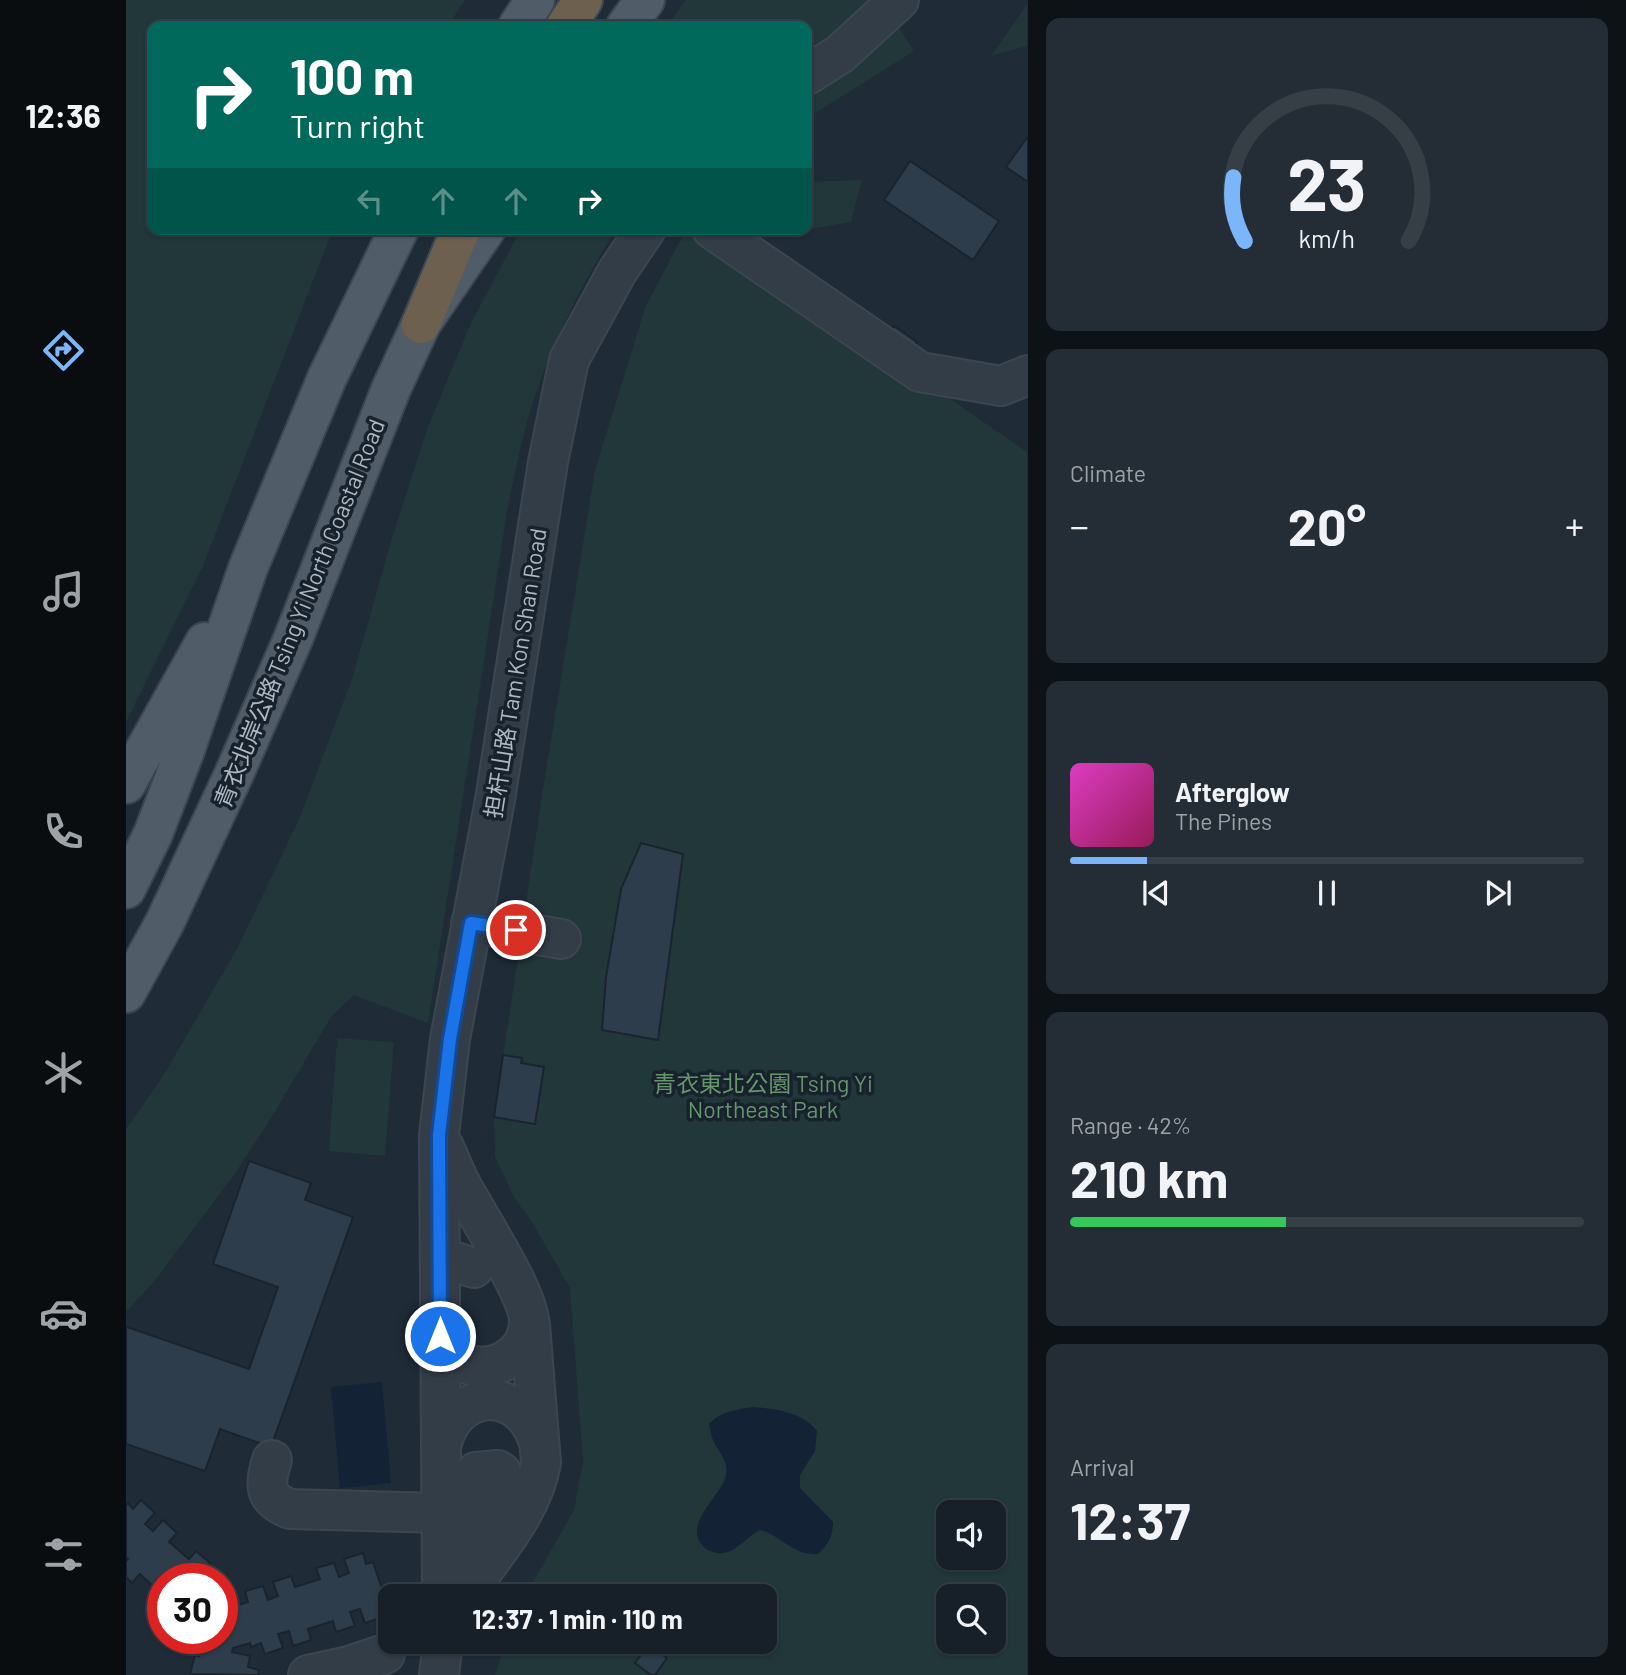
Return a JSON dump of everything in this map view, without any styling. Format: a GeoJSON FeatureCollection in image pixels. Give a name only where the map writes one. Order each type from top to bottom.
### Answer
{"type":"FeatureCollection","features":[{"type":"Feature","properties":{"kind":"highway"},"geometry":{"type":"LineString","coordinates":[[569,21],[583,0]]}},
{"type":"Feature","properties":{"kind":"highway","name":"青衣北岸公路 Tsing Yi North Coastal Road"},"geometry":{"type":"LineString","coordinates":[[421,324],[458,235]]}},
{"type":"Feature","properties":{"kind":"main road"},"geometry":{"type":"LineString","coordinates":[[521,21],[536,0]]}},
{"type":"Feature","properties":{"kind":"main road"},"geometry":{"type":"LineString","coordinates":[[630,21],[645,0]]}},
{"type":"Feature","properties":{"kind":"main road"},"geometry":{"type":"LineString","coordinates":[[126,889],[153,834],[184,753],[248,568],[327,378],[396,235]]}},
{"type":"Feature","properties":{"kind":"main road"},"geometry":{"type":"LineString","coordinates":[[421,324],[482,235]]}},
{"type":"Feature","properties":{"kind":"main road","name":"青衣北岸公路 Tsing Yi North Coastal Road"},"geometry":{"type":"LineString","coordinates":[[126,993],[165,922],[234,774],[293,639],[391,389],[421,324]]}},
{"type":"Feature","properties":{"kind":"main road"},"geometry":{"type":"LineString","coordinates":[[126,784],[190,666],[248,568]]}},
{"type":"Feature","properties":{"kind":"street"},"geometry":{"type":"LineString","coordinates":[[812,72],[840,54],[899,0]]}},
{"type":"Feature","properties":{"kind":"street","name":"担杆山路 Tam Kon Shan Road"},"geometry":{"type":"LineString","coordinates":[[441,1447],[440,1336],[457,1263],[439,1135],[450,1039],[495,800],[548,463],[569,360],[617,272],[642,235]]}},
{"type":"Feature","properties":{"kind":"street"},"geometry":{"type":"LineString","coordinates":[[721,235],[920,372],[1001,386],[1027,375]]}},
{"type":"Feature","properties":{"kind":"street"},"geometry":{"type":"LineString","coordinates":[[471,923],[561,939]]}},
{"type":"Feature","properties":{"kind":"street","name":"担杆山路 Tam Kon Shan Road"},"geometry":{"type":"LineString","coordinates":[[439,1135],[458,1180],[524,1300],[530,1324],[538,1440]]}},
{"type":"Feature","properties":{"kind":"street"},"geometry":{"type":"LineString","coordinates":[[440,1336],[452,1354],[462,1361],[487,1367],[512,1357],[521,1347],[530,1324]]}},
{"type":"Feature","properties":{"kind":"street"},"geometry":{"type":"LineString","coordinates":[[472,1584],[473,1550],[458,1515],[441,1447],[448,1426],[463,1409],[478,1402],[493,1400],[508,1404],[522,1412],[529,1420],[538,1440],[541,1463],[538,1481],[531,1497],[473,1584]]}},
{"type":"Feature","properties":{"kind":"street"},"geometry":{"type":"LineString","coordinates":[[272,1460],[267,1475],[267,1491],[276,1504],[290,1509],[458,1515]]}},
{"type":"Feature","properties":{"kind":"street"},"geometry":{"type":"LineString","coordinates":[[444,1584],[458,1515]]}},
{"type":"Feature","properties":{"kind":"street"},"geometry":{"type":"LineString","coordinates":[[308,1675],[351,1671],[385,1654]]}},
{"type":"Feature","properties":{"kind":"green space"},"geometry":{"type":"Polygon","coordinates":[[[126,0],[465,0],[451,21],[147,21],[147,235],[331,235],[203,566],[126,722],[126,0]]]}},
{"type":"Feature","properties":{"kind":"green space"},"geometry":{"type":"Polygon","coordinates":[[[686,0],[882,0],[914,51],[812,115],[812,21],[671,21],[686,0]]]}},
{"type":"Feature","properties":{"kind":"green space"},"geometry":{"type":"Polygon","coordinates":[[[1027,4],[1027,46],[991,56],[1023,10],[1027,4]]]}},
{"type":"Feature","properties":{"kind":"green space"},"geometry":{"type":"Polygon","coordinates":[[[862,180],[851,222],[812,229],[812,182],[862,180]]]}},
{"type":"Feature","properties":{"kind":"green space"},"geometry":{"type":"Polygon","coordinates":[[[518,235],[613,235],[576,300],[553,349],[521,446],[508,505],[428,1023],[354,995],[331,1017],[234,1175],[153,1283],[126,1312],[126,1129],[163,1076],[237,949],[300,817],[352,679],[392,538],[427,429],[471,323],[518,235]]]}},
{"type":"Feature","properties":{"kind":"green space","name":"青衣東北公園 Tsing Yi Northeast Park"},"geometry":{"type":"Polygon","coordinates":[[[683,235],[713,235],[1027,452],[1027,1675],[495,1675],[502,1654],[777,1654],[777,1584],[532,1584],[574,1510],[583,1462],[570,1288],[532,1222],[515,1199],[495,1157],[494,1117],[542,795],[595,470],[645,308],[683,235]]]}},
{"type":"Feature","properties":{"kind":"green space"},"geometry":{"type":"Polygon","coordinates":[[[337,1038],[394,1042],[385,1156],[329,1151],[337,1038]]]}},
{"type":"Feature","properties":{"kind":"water"},"geometry":{"type":"Polygon","coordinates":[[[382,1382],[391,1483],[340,1488],[331,1387],[382,1382]]]}},
{"type":"Feature","properties":{"kind":"water"},"geometry":{"type":"Polygon","coordinates":[[[753,1407],[779,1410],[796,1416],[817,1431],[815,1451],[800,1475],[800,1488],[833,1522],[829,1540],[818,1554],[801,1552],[760,1530],[724,1553],[708,1550],[698,1538],[700,1520],[726,1475],[724,1460],[712,1438],[709,1424],[724,1414],[753,1407]]]}},
{"type":"Feature","properties":{"kind":"building"},"geometry":{"type":"Polygon","coordinates":[[[1028,136],[1028,182],[1006,167],[1028,136]]]}},
{"type":"Feature","properties":{"kind":"building"},"geometry":{"type":"Polygon","coordinates":[[[910,161],[999,221],[973,260],[884,200],[910,161]]]}},
{"type":"Feature","properties":{"kind":"building"},"geometry":{"type":"Polygon","coordinates":[[[894,326],[917,342],[909,354],[886,338],[894,326]]]}},
{"type":"Feature","properties":{"kind":"building"},"geometry":{"type":"Polygon","coordinates":[[[641,843],[683,854],[658,1040],[602,1030],[606,977],[621,889],[641,843]]]}},
{"type":"Feature","properties":{"kind":"building"},"geometry":{"type":"Polygon","coordinates":[[[503,1055],[522,1058],[521,1063],[544,1067],[535,1124],[494,1117],[503,1055]]]}},
{"type":"Feature","properties":{"kind":"building"},"geometry":{"type":"Polygon","coordinates":[[[249,1161],[311,1183],[305,1200],[353,1217],[271,1447],[220,1429],[205,1471],[126,1444],[126,1328],[249,1369],[278,1287],[213,1264],[249,1161]]]}},
{"type":"Feature","properties":{"kind":"building"},"geometry":{"type":"Polygon","coordinates":[[[141,1500],[155,1513],[145,1524],[153,1531],[163,1520],[177,1533],[169,1542],[189,1559],[196,1551],[210,1563],[147,1563],[147,1581],[140,1574],[132,1583],[126,1577],[126,1505],[128,1503],[133,1509],[141,1500]]]}},
{"type":"Feature","properties":{"kind":"building"},"geometry":{"type":"Polygon","coordinates":[[[363,1553],[366,1564],[373,1562],[380,1584],[378,1584],[378,1619],[365,1623],[360,1609],[350,1612],[355,1626],[336,1632],[333,1621],[308,1629],[311,1640],[293,1646],[289,1631],[278,1634],[283,1648],[265,1654],[261,1643],[251,1647],[250,1643],[238,1647],[238,1605],[248,1602],[245,1591],[263,1586],[268,1600],[278,1596],[273,1582],[291,1576],[295,1587],[320,1579],[316,1568],[334,1563],[339,1577],[349,1573],[344,1559],[363,1553]]]}},
{"type":"Feature","properties":{"kind":"building"},"geometry":{"type":"Polygon","coordinates":[[[238,1653],[250,1656],[248,1667],[259,1670],[258,1675],[190,1674],[195,1655],[238,1653]]]}},
{"type":"Feature","properties":{"kind":"building"},"geometry":{"type":"Polygon","coordinates":[[[642,1654],[661,1654],[667,1658],[655,1675],[635,1663],[642,1654]]]}},
{"type":"Feature","properties":{"kind":"route"},"geometry":{"type":"LineString","coordinates":[[440,1336],[439,1135],[450,1039],[471,923],[516,930]]}}]}
